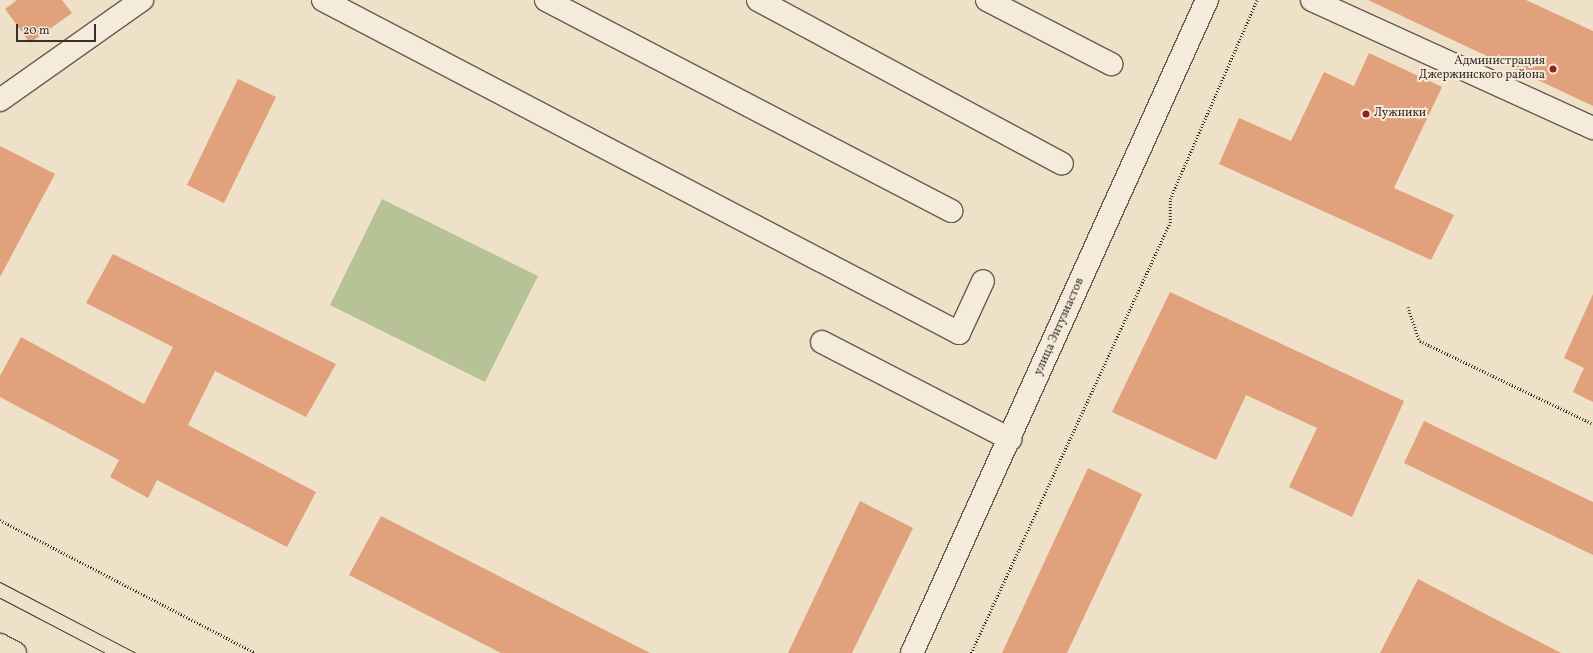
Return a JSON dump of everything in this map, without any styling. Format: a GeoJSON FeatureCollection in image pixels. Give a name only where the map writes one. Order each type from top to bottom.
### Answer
{"type":"FeatureCollection","features":[{"type":"Feature","properties":{"kind":"main road"},"geometry":{"type":"LineString","coordinates":[[0,645],[15,653]]}},
{"type":"Feature","properties":{"kind":"street"},"geometry":{"type":"LineString","coordinates":[[1,96],[142,0]]}},
{"type":"Feature","properties":{"kind":"street"},"geometry":{"type":"LineString","coordinates":[[323,0],[959,333],[983,281]]}},
{"type":"Feature","properties":{"kind":"street"},"geometry":{"type":"LineString","coordinates":[[546,0],[951,211]]}},
{"type":"Feature","properties":{"kind":"street"},"geometry":{"type":"LineString","coordinates":[[758,0],[1062,164]]}},
{"type":"Feature","properties":{"kind":"street"},"geometry":{"type":"LineString","coordinates":[[987,0],[1111,64]]}},
{"type":"Feature","properties":{"kind":"street","name":"улица Энтузиастов"},"geometry":{"type":"LineString","coordinates":[[912,653],[1010,439],[1207,0]]}},
{"type":"Feature","properties":{"kind":"street"},"geometry":{"type":"LineString","coordinates":[[1312,0],[1593,128]]}},
{"type":"Feature","properties":{"kind":"street"},"geometry":{"type":"LineString","coordinates":[[822,342],[1010,439]]}},
{"type":"Feature","properties":{"kind":"path"},"geometry":{"type":"LineString","coordinates":[[971,653],[1170,223],[1170,199],[1257,0]]}},
{"type":"Feature","properties":{"kind":"path"},"geometry":{"type":"LineString","coordinates":[[1408,307],[1420,341],[1593,424]]}},
{"type":"Feature","properties":{"kind":"path"},"geometry":{"type":"LineString","coordinates":[[0,520],[256,653]]}},
{"type":"Feature","properties":{"kind":"green space"},"geometry":{"type":"Polygon","coordinates":[[[382,199],[538,276],[485,382],[330,305],[382,199]]]}},
{"type":"Feature","properties":{"kind":"building"},"geometry":{"type":"Polygon","coordinates":[[[17,0],[62,0],[72,13],[30,43],[5,9],[17,0]]]}},
{"type":"Feature","properties":{"kind":"building","name":"Администрация Джержинского района"},"geometry":{"type":"Polygon","coordinates":[[[1368,0],[1526,0],[1593,31],[1593,106],[1368,0]]]}},
{"type":"Feature","properties":{"kind":"building"},"geometry":{"type":"Polygon","coordinates":[[[1369,53],[1442,87],[1394,188],[1454,215],[1431,260],[1219,164],[1239,118],[1291,141],[1324,72],[1354,86],[1369,53]]]}},
{"type":"Feature","properties":{"kind":"building"},"geometry":{"type":"Polygon","coordinates":[[[238,79],[276,97],[224,203],[187,185],[238,79]]]}},
{"type":"Feature","properties":{"kind":"building"},"geometry":{"type":"Polygon","coordinates":[[[0,146],[55,174],[0,277],[0,146]]]}},
{"type":"Feature","properties":{"kind":"building"},"geometry":{"type":"Polygon","coordinates":[[[113,254],[336,364],[306,417],[215,371],[188,425],[316,492],[287,547],[157,480],[148,498],[110,477],[119,460],[0,397],[0,376],[21,337],[144,404],[173,347],[86,303],[113,254]]]}},
{"type":"Feature","properties":{"kind":"building"},"geometry":{"type":"Polygon","coordinates":[[[1170,292],[1404,401],[1352,517],[1289,487],[1317,428],[1246,395],[1216,460],[1112,412],[1170,292]]]}},
{"type":"Feature","properties":{"kind":"building"},"geometry":{"type":"Polygon","coordinates":[[[1593,294],[1593,402],[1573,392],[1584,368],[1564,358],[1593,294]]]}},
{"type":"Feature","properties":{"kind":"building"},"geometry":{"type":"Polygon","coordinates":[[[1424,421],[1593,502],[1593,555],[1404,463],[1424,421]]]}},
{"type":"Feature","properties":{"kind":"building"},"geometry":{"type":"Polygon","coordinates":[[[1088,468],[1142,494],[1067,653],[1002,653],[1088,468]]]}},
{"type":"Feature","properties":{"kind":"building"},"geometry":{"type":"Polygon","coordinates":[[[860,501],[913,528],[852,653],[788,653],[860,501]]]}},
{"type":"Feature","properties":{"kind":"building"},"geometry":{"type":"Polygon","coordinates":[[[381,516],[650,653],[501,653],[349,575],[381,516]]]}},
{"type":"Feature","properties":{"kind":"building"},"geometry":{"type":"Polygon","coordinates":[[[1418,579],[1561,653],[1380,653],[1418,579]]]}},
{"type":"Feature","properties":{"kind":"tram line"},"geometry":{"type":"LineString","coordinates":[[0,582],[136,653]]}},
{"type":"Feature","properties":{"kind":"tram line"},"geometry":{"type":"LineString","coordinates":[[0,598],[105,653]]}},
{"type":"Feature","properties":{"kind":"place","name":"Администрация Джержинского района"},"geometry":{"type":"Point","coordinates":[1553,69]}},
{"type":"Feature","properties":{"kind":"place","name":"Лужники"},"geometry":{"type":"Point","coordinates":[1366,114]}}]}
